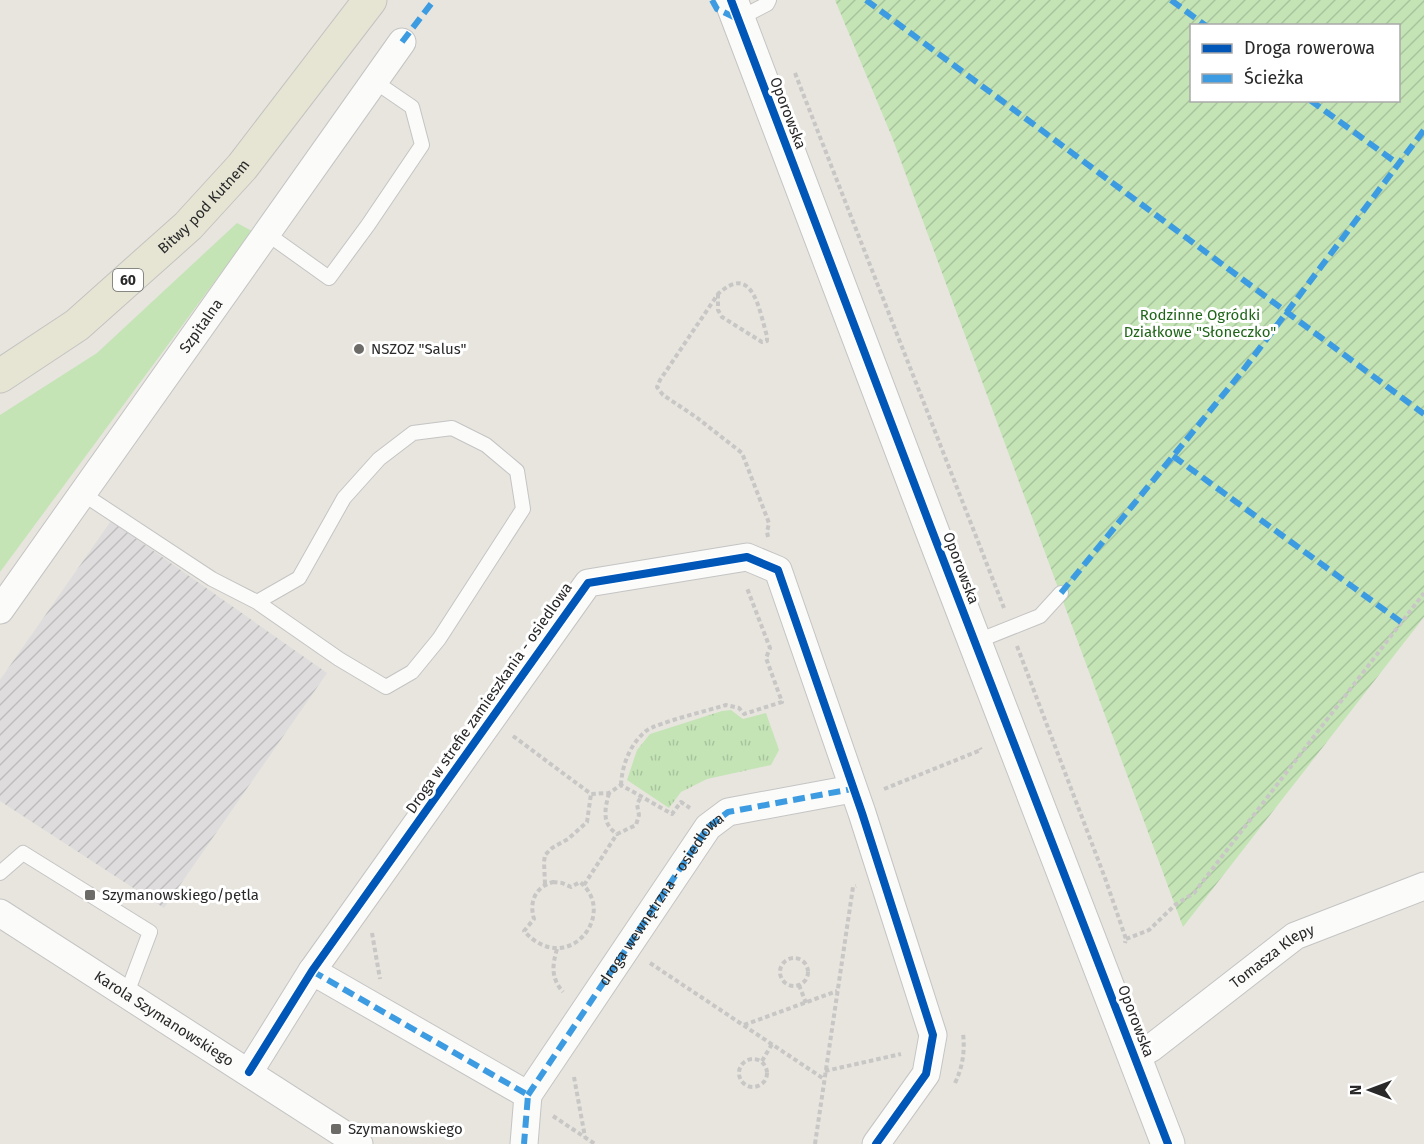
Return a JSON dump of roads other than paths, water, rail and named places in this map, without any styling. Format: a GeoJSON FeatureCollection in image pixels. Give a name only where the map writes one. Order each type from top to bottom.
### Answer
{"type":"FeatureCollection","features":[{"type":"Feature","properties":{"kind":"main road","name":"Bitwy pod Kutnem"},"geometry":{"type":"LineString","coordinates":[[0,376],[77,325],[188,226],[242,167],[370,0]]}},
{"type":"Feature","properties":{"kind":"street","name":"Oporowska"},"geometry":{"type":"LineString","coordinates":[[734,10],[1168,1144]]}},
{"type":"Feature","properties":{"kind":"street","name":"Szpitalna"},"geometry":{"type":"LineString","coordinates":[[0,610],[402,42]]}},
{"type":"Feature","properties":{"kind":"street","name":"Droga w strefie zamieszkania - osiedlowa"},"geometry":{"type":"LineString","coordinates":[[249,1072],[312,971],[588,583],[747,557],[778,570],[864,791],[882,875],[933,1035],[928,1065],[876,1144]]}},
{"type":"Feature","properties":{"kind":"street","name":"droga wewnętrzna - osiedlowa"},"geometry":{"type":"LineString","coordinates":[[537,1103],[708,828],[728,813],[864,791]]}},
{"type":"Feature","properties":{"kind":"street","name":"Tomasza Klepy"},"geometry":{"type":"LineString","coordinates":[[1136,1057],[1295,936],[1424,886]]}},
{"type":"Feature","properties":{"kind":"street","name":"Karola Szymanowskiego"},"geometry":{"type":"LineString","coordinates":[[0,913],[359,1144]]}},
{"type":"Feature","properties":{"kind":"street"},"geometry":{"type":"LineString","coordinates":[[312,971],[537,1103],[525,1144]]}},
{"type":"Feature","properties":{"kind":"lane"},"geometry":{"type":"LineString","coordinates":[[734,10],[767,4],[770,0]]}},
{"type":"Feature","properties":{"kind":"lane"},"geometry":{"type":"LineString","coordinates":[[267,233],[329,278],[368,225],[422,145],[412,107],[374,81]]}},
{"type":"Feature","properties":{"kind":"lane"},"geometry":{"type":"LineString","coordinates":[[83,494],[212,579],[257,602],[339,659],[386,687],[412,672],[439,639],[524,509],[517,471],[486,445],[453,428],[413,433],[379,459],[344,498],[299,578],[257,602]]}},
{"type":"Feature","properties":{"kind":"lane"},"geometry":{"type":"LineString","coordinates":[[975,642],[1040,616],[1061,593]]}},
{"type":"Feature","properties":{"kind":"lane"},"geometry":{"type":"LineString","coordinates":[[0,873],[23,852],[150,932],[127,993]]}},
{"type":"Feature","properties":{"kind":"place","name":"NSZOZ \"Salus\""},"geometry":{"type":"Point","coordinates":[359,349]}},
{"type":"Feature","properties":{"kind":"place","name":"Szymanowskiego/pętla"},"geometry":{"type":"Point","coordinates":[90,895]}},
{"type":"Feature","properties":{"kind":"place","name":"Szymanowskiego"},"geometry":{"type":"Point","coordinates":[336,1129]}},
{"type":"Feature","properties":{"kind":"park label","name":"Rodzinne Ogródki Działkowe \"Słoneczko\""},"geometry":{"type":"Point","coordinates":[1200,324]}}]}
